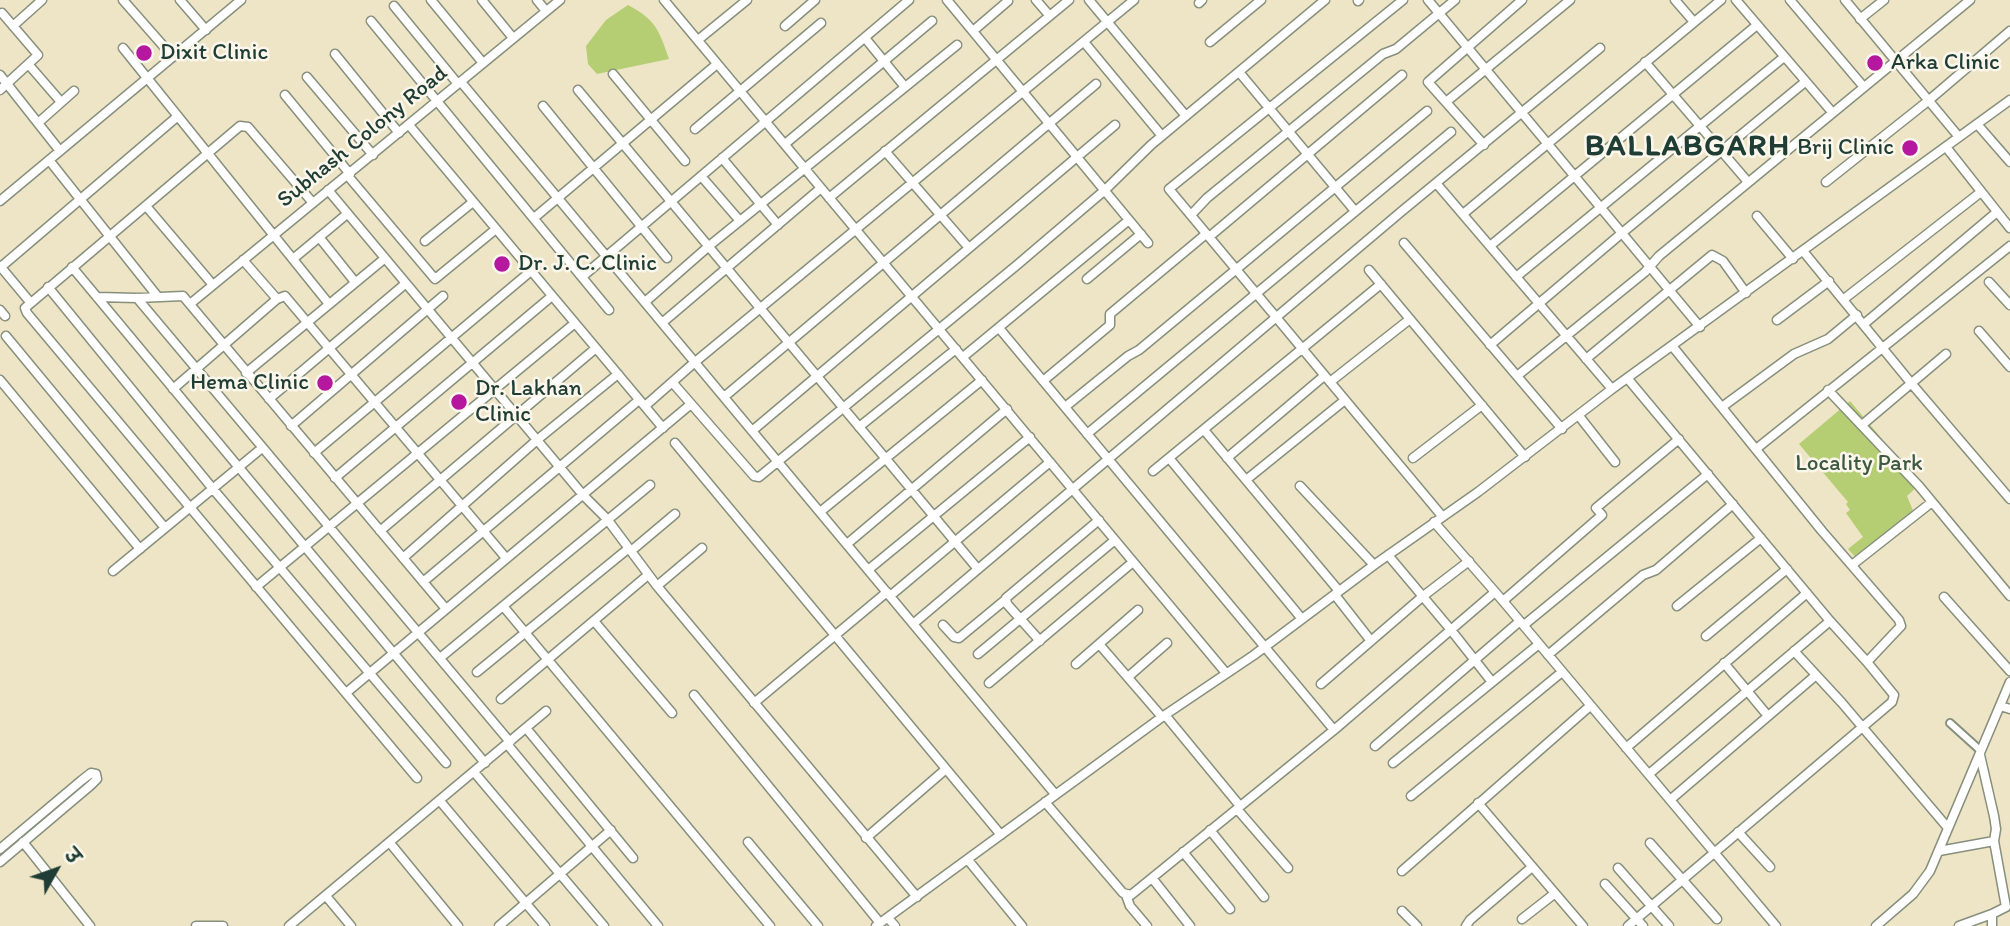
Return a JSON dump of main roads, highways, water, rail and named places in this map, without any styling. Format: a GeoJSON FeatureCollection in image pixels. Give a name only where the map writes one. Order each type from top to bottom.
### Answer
{"type":"FeatureCollection","features":[{"type":"Feature","properties":{"kind":"place","name":"Dixit Clinic"},"geometry":{"type":"Point","coordinates":[144,53]}},
{"type":"Feature","properties":{"kind":"place","name":"Arka Clinic"},"geometry":{"type":"Point","coordinates":[1875,63]}},
{"type":"Feature","properties":{"kind":"place","name":"Brij Clinic"},"geometry":{"type":"Point","coordinates":[1910,148]}},
{"type":"Feature","properties":{"kind":"place","name":"Dr. J. C. Clinic"},"geometry":{"type":"Point","coordinates":[502,264]}},
{"type":"Feature","properties":{"kind":"place","name":"Hema Clinic"},"geometry":{"type":"Point","coordinates":[325,383]}},
{"type":"Feature","properties":{"kind":"place","name":"Dr. Lakhan Clinic"},"geometry":{"type":"Point","coordinates":[459,402]}},
{"type":"Feature","properties":{"kind":"district","name":"BALLABGARH"},"geometry":{"type":"Point","coordinates":[1688,147]}},
{"type":"Feature","properties":{"kind":"park label","name":"Locality Park"},"geometry":{"type":"Point","coordinates":[1859,464]}}]}
